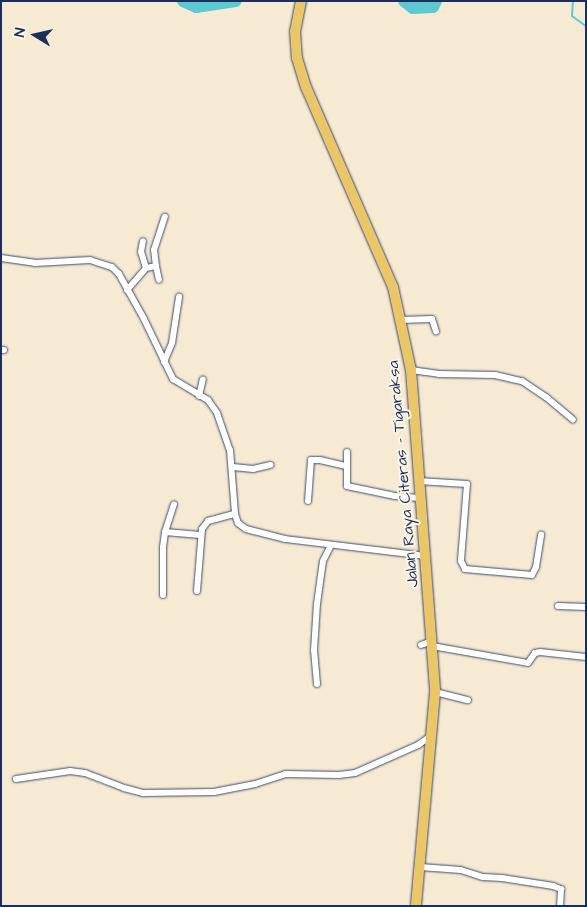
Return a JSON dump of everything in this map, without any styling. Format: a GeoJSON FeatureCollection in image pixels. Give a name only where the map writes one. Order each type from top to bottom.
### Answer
{"type":"FeatureCollection","features":[{"type":"Feature","properties":{"kind":"main road","name":"Jalan Raya Citeras - Tigaraksa"},"geometry":{"type":"LineString","coordinates":[[301,1],[295,31],[297,58],[306,87],[393,288],[411,370],[419,498],[435,692],[416,906]]}},
{"type":"Feature","properties":{"kind":"street"},"geometry":{"type":"LineString","coordinates":[[159,280],[154,250],[165,217]]}},
{"type":"Feature","properties":{"kind":"street"},"geometry":{"type":"LineString","coordinates":[[143,241],[141,252],[146,268]]}},
{"type":"Feature","properties":{"kind":"street"},"geometry":{"type":"LineString","coordinates":[[1,258],[35,263],[90,260],[112,267],[119,274],[173,378],[213,406],[221,421],[228,438],[233,467],[235,514],[238,523],[246,529],[285,538],[331,545],[425,556]]}},
{"type":"Feature","properties":{"kind":"street"},"geometry":{"type":"LineString","coordinates":[[127,290],[146,268],[156,266]]}},
{"type":"Feature","properties":{"kind":"street"},"geometry":{"type":"LineString","coordinates":[[164,362],[172,342],[179,297]]}},
{"type":"Feature","properties":{"kind":"street"},"geometry":{"type":"LineString","coordinates":[[400,320],[432,319],[436,331]]}},
{"type":"Feature","properties":{"kind":"street"},"geometry":{"type":"LineString","coordinates":[[411,370],[439,374],[495,374],[522,381],[546,397],[573,420]]}},
{"type":"Feature","properties":{"kind":"street"},"geometry":{"type":"LineString","coordinates":[[199,396],[203,379]]}},
{"type":"Feature","properties":{"kind":"street"},"geometry":{"type":"LineString","coordinates":[[346,452],[347,486],[395,496],[419,498]]}},
{"type":"Feature","properties":{"kind":"street"},"geometry":{"type":"LineString","coordinates":[[308,501],[311,460],[320,460],[346,466]]}},
{"type":"Feature","properties":{"kind":"street"},"geometry":{"type":"LineString","coordinates":[[233,467],[248,469],[271,465]]}},
{"type":"Feature","properties":{"kind":"street"},"geometry":{"type":"LineString","coordinates":[[418,481],[467,484],[460,561],[465,569],[532,575],[536,567],[541,534]]}},
{"type":"Feature","properties":{"kind":"street"},"geometry":{"type":"LineString","coordinates":[[163,595],[163,548],[174,504]]}},
{"type":"Feature","properties":{"kind":"street"},"geometry":{"type":"LineString","coordinates":[[197,591],[200,535],[208,521],[235,514]]}},
{"type":"Feature","properties":{"kind":"street"},"geometry":{"type":"LineString","coordinates":[[166,532],[200,535]]}},
{"type":"Feature","properties":{"kind":"street"},"geometry":{"type":"LineString","coordinates":[[317,684],[314,650],[317,604],[323,561],[331,545]]}},
{"type":"Feature","properties":{"kind":"street"},"geometry":{"type":"LineString","coordinates":[[558,606],[586,608]]}},
{"type":"Feature","properties":{"kind":"street"},"geometry":{"type":"LineString","coordinates":[[421,645],[432,644],[528,663],[535,654],[540,652],[586,657]]}},
{"type":"Feature","properties":{"kind":"street"},"geometry":{"type":"LineString","coordinates":[[435,692],[468,700]]}},
{"type":"Feature","properties":{"kind":"street"},"geometry":{"type":"LineString","coordinates":[[16,779],[70,771],[85,773],[143,793],[214,792],[255,784],[285,774],[339,776],[355,773],[418,745],[432,735]]}},
{"type":"Feature","properties":{"kind":"street"},"geometry":{"type":"LineString","coordinates":[[420,867],[461,870],[483,877],[553,886],[561,889],[560,906]]}},
{"type":"Feature","properties":{"kind":"waterway"},"geometry":{"type":"LineString","coordinates":[[183,1],[196,7],[236,1]]}},
{"type":"Feature","properties":{"kind":"waterway"},"geometry":{"type":"LineString","coordinates":[[404,1],[413,8],[433,7],[436,1]]}},
{"type":"Feature","properties":{"kind":"waterway"},"geometry":{"type":"LineString","coordinates":[[573,1],[572,16],[586,26]]}}]}
